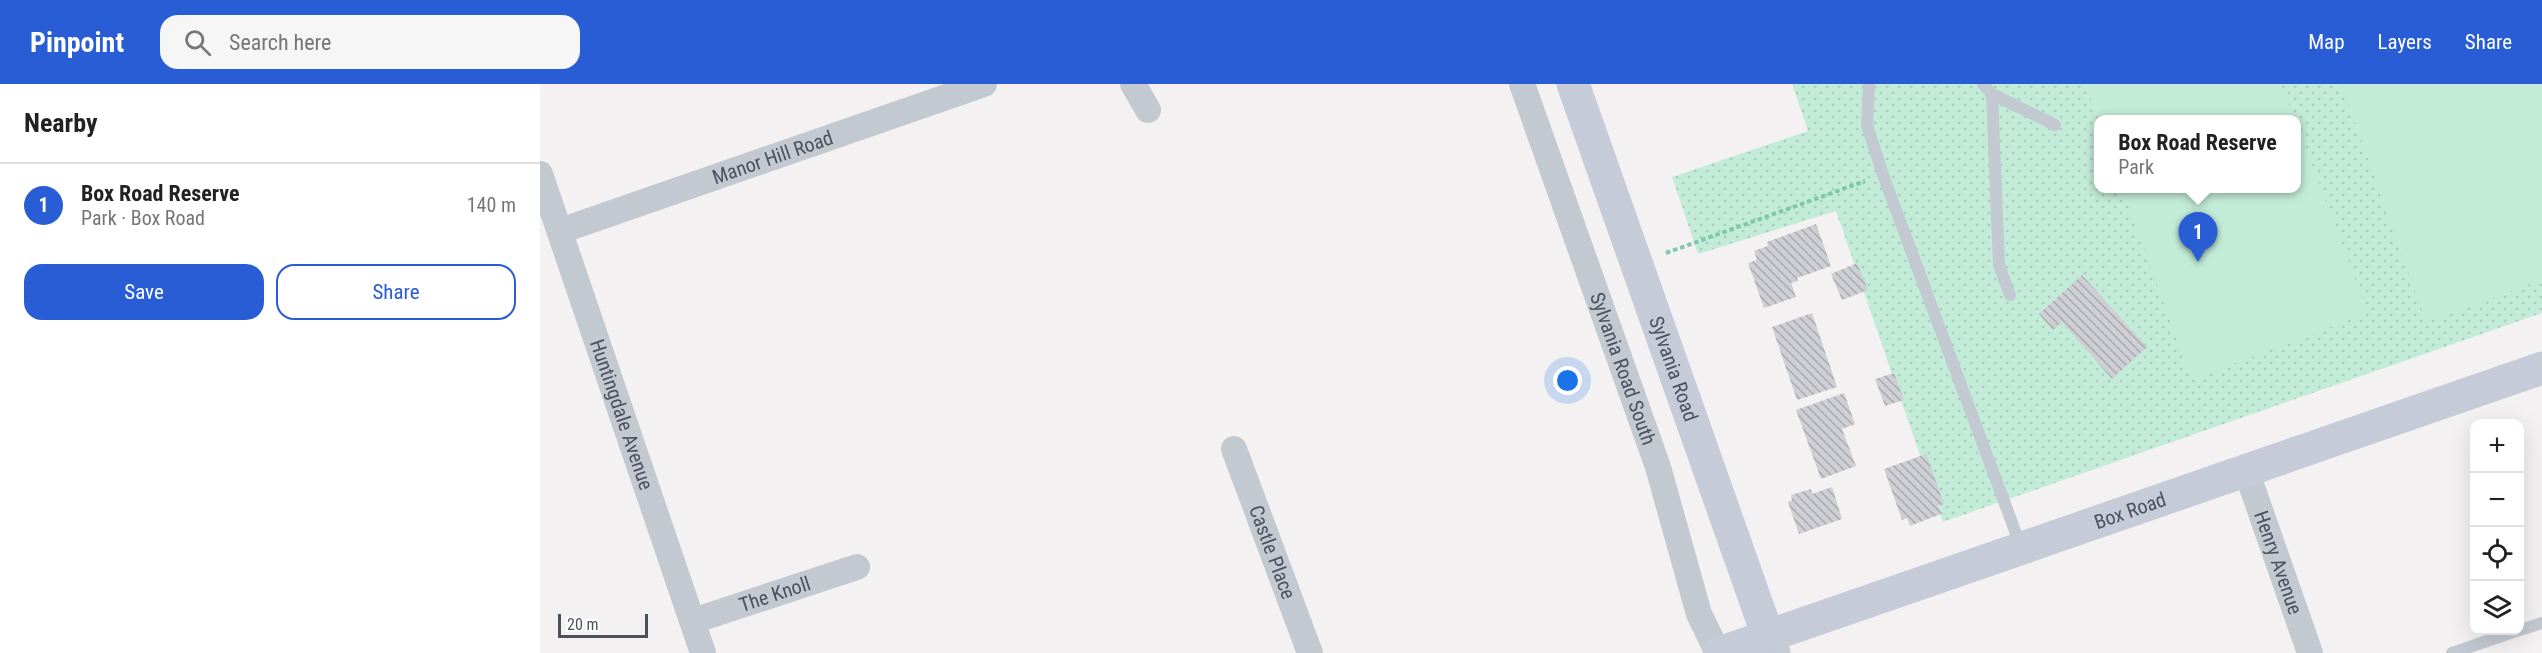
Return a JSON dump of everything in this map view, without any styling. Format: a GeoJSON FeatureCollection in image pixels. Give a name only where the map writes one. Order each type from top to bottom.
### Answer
{"type":"FeatureCollection","features":[{"type":"Feature","properties":{"kind":"street","name":"Manor Hill Road"},"geometry":{"type":"LineString","coordinates":[[560,231],[984,84]]}},
{"type":"Feature","properties":{"kind":"street"},"geometry":{"type":"LineString","coordinates":[[1133,84],[1148,110]]}},
{"type":"Feature","properties":{"kind":"street","name":"Sylvania Road South"},"geometry":{"type":"LineString","coordinates":[[1522,84],[1658,467],[1699,614],[1719,653]]}},
{"type":"Feature","properties":{"kind":"street","name":"Sylvania Road"},"geometry":{"type":"LineString","coordinates":[[1573,84],[1771,645]]}},
{"type":"Feature","properties":{"kind":"street","name":"Huntingdale Avenue"},"geometry":{"type":"LineString","coordinates":[[540,174],[704,653]]}},
{"type":"Feature","properties":{"kind":"street","name":"Box Road"},"geometry":{"type":"LineString","coordinates":[[1719,653],[1771,645],[2021,548],[2542,368]]}},
{"type":"Feature","properties":{"kind":"street","name":"Castle Place"},"geometry":{"type":"LineString","coordinates":[[1234,449],[1310,653]]}},
{"type":"Feature","properties":{"kind":"street","name":"Henry Avenue"},"geometry":{"type":"LineString","coordinates":[[2246,470],[2310,653]]}},
{"type":"Feature","properties":{"kind":"street","name":"The Knoll"},"geometry":{"type":"LineString","coordinates":[[693,621],[857,567]]}},
{"type":"Feature","properties":{"kind":"lane"},"geometry":{"type":"LineString","coordinates":[[1869,84],[1867,125],[1883,175],[2021,548]]}},
{"type":"Feature","properties":{"kind":"lane"},"geometry":{"type":"LineString","coordinates":[[1983,84],[1992,94],[2055,125]]}},
{"type":"Feature","properties":{"kind":"lane"},"geometry":{"type":"LineString","coordinates":[[1992,94],[1999,265],[2010,295]]}},
{"type":"Feature","properties":{"kind":"lane"},"geometry":{"type":"LineString","coordinates":[[2524,628],[2542,623]]}},
{"type":"Feature","properties":{"kind":"lane"},"geometry":{"type":"LineString","coordinates":[[2452,653],[2504,635]]}},
{"type":"Feature","properties":{"kind":"path"},"geometry":{"type":"LineString","coordinates":[[1635,264],[1883,175]]}},
{"type":"Feature","properties":{"kind":"green space"},"geometry":{"type":"Polygon","coordinates":[[[1792,84],[2542,84],[2542,313],[1943,522],[1836,211],[1698,254],[1672,177],[1808,131],[1792,84]]]}},
{"type":"Feature","properties":{"kind":"green space"},"geometry":{"type":"Polygon","coordinates":[[[2086,84],[2281,84],[2293,115],[2097,115],[2086,84]]]}},
{"type":"Feature","properties":{"kind":"green space"},"geometry":{"type":"Polygon","coordinates":[[[2341,84],[2542,84],[2542,280],[2426,322],[2341,84]]]}},
{"type":"Feature","properties":{"kind":"green space"},"geometry":{"type":"Polygon","coordinates":[[[2301,136],[2368,313],[2191,380],[2124,193],[2301,193],[2301,136]]]}},
{"type":"Feature","properties":{"kind":"building"},"geometry":{"type":"Polygon","coordinates":[[[1816,224],[1831,266],[1797,278],[1798,281],[1791,283],[1796,297],[1764,308],[1748,263],[1757,260],[1754,251],[1768,246],[1767,242],[1816,224]]]}},
{"type":"Feature","properties":{"kind":"building"},"geometry":{"type":"Polygon","coordinates":[[[1857,263],[1868,290],[1842,300],[1831,274],[1857,263]]]}},
{"type":"Feature","properties":{"kind":"building"},"geometry":{"type":"Polygon","coordinates":[[[2082,275],[2147,347],[2112,379],[2062,322],[2053,330],[2039,314],[2082,275]]]}},
{"type":"Feature","properties":{"kind":"building"},"geometry":{"type":"Polygon","coordinates":[[[1812,313],[1837,387],[1797,400],[1772,327],[1812,313]]]}},
{"type":"Feature","properties":{"kind":"building"},"geometry":{"type":"Polygon","coordinates":[[[1894,373],[1904,400],[1885,406],[1875,379],[1894,373]]]}},
{"type":"Feature","properties":{"kind":"building"},"geometry":{"type":"Polygon","coordinates":[[[1844,393],[1855,424],[1842,429],[1856,466],[1821,479],[1796,410],[1844,393]]]}},
{"type":"Feature","properties":{"kind":"building"},"geometry":{"type":"Polygon","coordinates":[[[1926,454],[1944,504],[1938,506],[1941,514],[1910,526],[1907,518],[1902,520],[1884,469],[1926,454]]]}},
{"type":"Feature","properties":{"kind":"building"},"geometry":{"type":"Polygon","coordinates":[[[1832,487],[1842,519],[1799,534],[1788,502],[1792,500],[1791,495],[1811,489],[1812,494],[1832,487]]]}},
{"type":"Feature","properties":{"kind":"place","name":"Box Road Reserve"},"geometry":{"type":"Point","coordinates":[2198,262]}}]}
